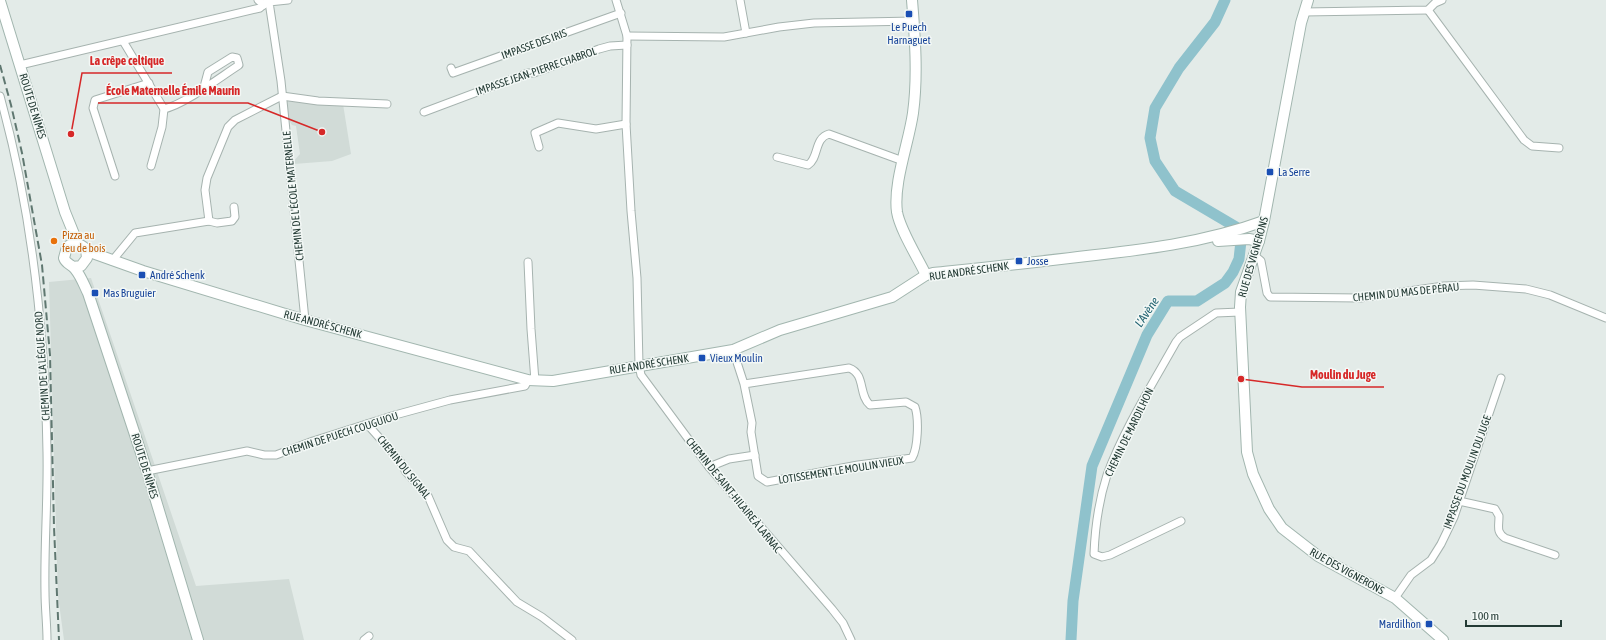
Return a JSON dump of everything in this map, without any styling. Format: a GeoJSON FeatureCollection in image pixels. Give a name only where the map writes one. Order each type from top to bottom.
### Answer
{"type":"FeatureCollection","features":[{"type":"Feature","properties":{"kind":"street"},"geometry":{"type":"LineString","coordinates":[[258,0],[268,2],[288,0]]}},
{"type":"Feature","properties":{"kind":"street","name":"CHEMIN DE SAINT-HILAIRE À LARNAC"},"geometry":{"type":"LineString","coordinates":[[616,0],[627,36],[626,124],[631,211],[637,278],[639,365],[642,375],[709,467],[832,609],[843,623],[851,640]]}},
{"type":"Feature","properties":{"kind":"street"},"geometry":{"type":"LineString","coordinates":[[740,0],[746,33]]}},
{"type":"Feature","properties":{"kind":"street"},"geometry":{"type":"LineString","coordinates":[[912,0],[916,82],[913,113],[898,187],[897,211],[900,221],[926,275]]}},
{"type":"Feature","properties":{"kind":"street","name":"RUE DES VIGNERONS"},"geometry":{"type":"LineString","coordinates":[[1308,0],[1304,12],[1264,221],[1259,241],[1241,292],[1240,312],[1247,452],[1253,474],[1277,523],[1308,550],[1395,598],[1440,639]]}},
{"type":"Feature","properties":{"kind":"street"},"geometry":{"type":"LineString","coordinates":[[1304,12],[1428,10],[1435,3],[1442,0]]}},
{"type":"Feature","properties":{"kind":"street","name":"ROUTE DE NÎMES"},"geometry":{"type":"LineString","coordinates":[[0,1],[74,244],[65,249],[64,258],[66,263],[73,267],[80,276],[88,293],[147,471],[198,640]]}},
{"type":"Feature","properties":{"kind":"street"},"geometry":{"type":"LineString","coordinates":[[20,65],[253,10],[268,2]]}},
{"type":"Feature","properties":{"kind":"street","name":"CHEMIN DE L'ÉCOLE MATERNELLE"},"geometry":{"type":"LineString","coordinates":[[268,2],[282,96],[305,320]]}},
{"type":"Feature","properties":{"kind":"street"},"geometry":{"type":"LineString","coordinates":[[1428,10],[1524,140],[1532,146],[1560,148]]}},
{"type":"Feature","properties":{"kind":"street","name":"IMPASSE DES IRIS"},"geometry":{"type":"LineString","coordinates":[[451,68],[453,73],[621,13]]}},
{"type":"Feature","properties":{"kind":"street"},"geometry":{"type":"LineString","coordinates":[[627,36],[724,37],[814,23],[914,21]]}},
{"type":"Feature","properties":{"kind":"street"},"geometry":{"type":"LineString","coordinates":[[123,41],[164,109],[162,127],[151,166]]}},
{"type":"Feature","properties":{"kind":"street","name":"IMPASSE JEAN-PIERRE CHABROL"},"geometry":{"type":"LineString","coordinates":[[424,112],[448,107],[528,73],[534,73],[600,49],[627,45]]}},
{"type":"Feature","properties":{"kind":"street"},"geometry":{"type":"LineString","coordinates":[[164,109],[172,107],[204,87],[239,65],[237,58],[232,57],[208,72],[204,87]]}},
{"type":"Feature","properties":{"kind":"street"},"geometry":{"type":"LineString","coordinates":[[115,176],[93,108],[93,103],[95,100],[149,83]]}},
{"type":"Feature","properties":{"kind":"street","name":"CHEMIN DE LA LÈGUE NORD"},"geometry":{"type":"LineString","coordinates":[[0,96],[17,166],[27,218],[38,310],[47,452],[45,592],[47,640]]}},
{"type":"Feature","properties":{"kind":"street"},"geometry":{"type":"LineString","coordinates":[[210,221],[205,190],[207,178],[230,124],[282,96],[318,101],[387,104]]}},
{"type":"Feature","properties":{"kind":"street"},"geometry":{"type":"LineString","coordinates":[[539,147],[535,133],[558,123],[596,129],[626,124]]}},
{"type":"Feature","properties":{"kind":"street"},"geometry":{"type":"LineString","coordinates":[[777,157],[808,165],[812,162],[820,140],[824,135],[829,134],[903,162]]}},
{"type":"Feature","properties":{"kind":"street"},"geometry":{"type":"LineString","coordinates":[[112,261],[135,232],[210,221],[217,223],[234,221],[234,207]]}},
{"type":"Feature","properties":{"kind":"street","name":"RUE ANDRÉ SCHENK"},"geometry":{"type":"LineString","coordinates":[[1228,237],[1264,221]]}},
{"type":"Feature","properties":{"kind":"street","name":"RUE ANDRÉ SCHENK"},"geometry":{"type":"LineString","coordinates":[[86,258],[112,261],[305,320],[532,381],[553,381],[733,350],[780,330],[892,297],[926,275],[1124,252],[1228,237],[1259,241]]}},
{"type":"Feature","properties":{"kind":"street"},"geometry":{"type":"LineString","coordinates":[[73,267],[77,267],[86,258],[74,244]]}},
{"type":"Feature","properties":{"kind":"street","name":"CHEMIN DU MAS DE PÉRAU"},"geometry":{"type":"LineString","coordinates":[[1254,255],[1261,261],[1267,293],[1270,297],[1360,298],[1444,286],[1503,287],[1526,289],[1550,295],[1606,318]]}},
{"type":"Feature","properties":{"kind":"street","name":"ROUTE DE NÎMES"},"geometry":{"type":"LineString","coordinates":[[86,258],[88,293]]}},
{"type":"Feature","properties":{"kind":"street"},"geometry":{"type":"LineString","coordinates":[[528,262],[532,381]]}},
{"type":"Feature","properties":{"kind":"street","name":"CHEMIN DE MARDILHON"},"geometry":{"type":"LineString","coordinates":[[1181,521],[1110,555],[1102,557],[1094,554],[1098,514],[1107,475],[1131,424],[1176,342],[1180,337],[1216,313],[1240,312]]}},
{"type":"Feature","properties":{"kind":"street","name":"LOTISSEMENT LE MOULIN VIEUX"},"geometry":{"type":"LineString","coordinates":[[733,350],[744,384],[752,423],[751,432],[758,476],[767,482],[858,465],[912,458],[915,452],[916,408],[906,402],[870,406],[865,401],[858,374],[855,370],[848,368],[744,384]]}},
{"type":"Feature","properties":{"kind":"street","name":"IMPASSE DU MOULIN DU JUGE"},"geometry":{"type":"LineString","coordinates":[[1395,598],[1412,575],[1431,560],[1441,544],[1459,501],[1501,378]]}},
{"type":"Feature","properties":{"kind":"street","name":"CHEMIN DE PUECH COUGUIOU"},"geometry":{"type":"LineString","coordinates":[[147,471],[247,451],[264,455],[276,455],[313,441],[450,400],[525,386],[532,381]]}},
{"type":"Feature","properties":{"kind":"street","name":"CHEMIN DU SIGNAL"},"geometry":{"type":"LineString","coordinates":[[367,424],[400,461],[406,472],[428,496],[447,540],[454,548],[469,551],[517,602],[542,617],[572,640]]}},
{"type":"Feature","properties":{"kind":"street"},"geometry":{"type":"LineString","coordinates":[[709,467],[729,460],[754,455]]}},
{"type":"Feature","properties":{"kind":"street"},"geometry":{"type":"LineString","coordinates":[[1459,501],[1495,509],[1500,516],[1499,534],[1505,538],[1555,554]]}},
{"type":"Feature","properties":{"kind":"shaded area"},"geometry":{"type":"Polygon","coordinates":[[[287,101],[343,104],[351,154],[332,161],[294,164],[293,162],[300,154],[296,126],[292,125],[288,119],[287,101]]]}},
{"type":"Feature","properties":{"kind":"shaded area"},"geometry":{"type":"Polygon","coordinates":[[[91,278],[196,586],[289,579],[304,640],[64,640],[58,596],[49,282],[91,278]]]}},
{"type":"Feature","properties":{"kind":"waterway","name":"L'Avène"},"geometry":{"type":"LineString","coordinates":[[1071,640],[1073,601],[1092,466],[1147,335],[1168,301],[1197,301],[1225,283],[1233,272],[1239,259],[1241,241],[1236,227],[1175,191],[1155,161],[1150,138],[1155,108],[1179,68],[1215,22],[1225,0]]}},
{"type":"Feature","properties":{"kind":"railway"},"geometry":{"type":"LineString","coordinates":[[0,65],[22,153],[42,265],[50,355],[54,527],[59,640]]}},
{"type":"Feature","properties":{"kind":"place","name":"Le Puech Harnaguet"},"geometry":{"type":"Point","coordinates":[909,14]}},
{"type":"Feature","properties":{"kind":"place","name":"École Maternelle Émile Maurin"},"geometry":{"type":"Point","coordinates":[322,132]}},
{"type":"Feature","properties":{"kind":"place","name":"La crêpe celtique"},"geometry":{"type":"Point","coordinates":[71,134]}},
{"type":"Feature","properties":{"kind":"place","name":"La Serre"},"geometry":{"type":"Point","coordinates":[1270,172]}},
{"type":"Feature","properties":{"kind":"place","name":"Pizza au feu de bois"},"geometry":{"type":"Point","coordinates":[54,241]}},
{"type":"Feature","properties":{"kind":"place","name":"Josse"},"geometry":{"type":"Point","coordinates":[1019,261]}},
{"type":"Feature","properties":{"kind":"place","name":"André Schenk"},"geometry":{"type":"Point","coordinates":[142,275]}},
{"type":"Feature","properties":{"kind":"place","name":"Mas Bruguier"},"geometry":{"type":"Point","coordinates":[95,293]}},
{"type":"Feature","properties":{"kind":"place","name":"Vieux Moulin"},"geometry":{"type":"Point","coordinates":[702,358]}},
{"type":"Feature","properties":{"kind":"place","name":"Moulin du Juge"},"geometry":{"type":"Point","coordinates":[1241,379]}},
{"type":"Feature","properties":{"kind":"place","name":"Mardilhon"},"geometry":{"type":"Point","coordinates":[1429,624]}}]}
